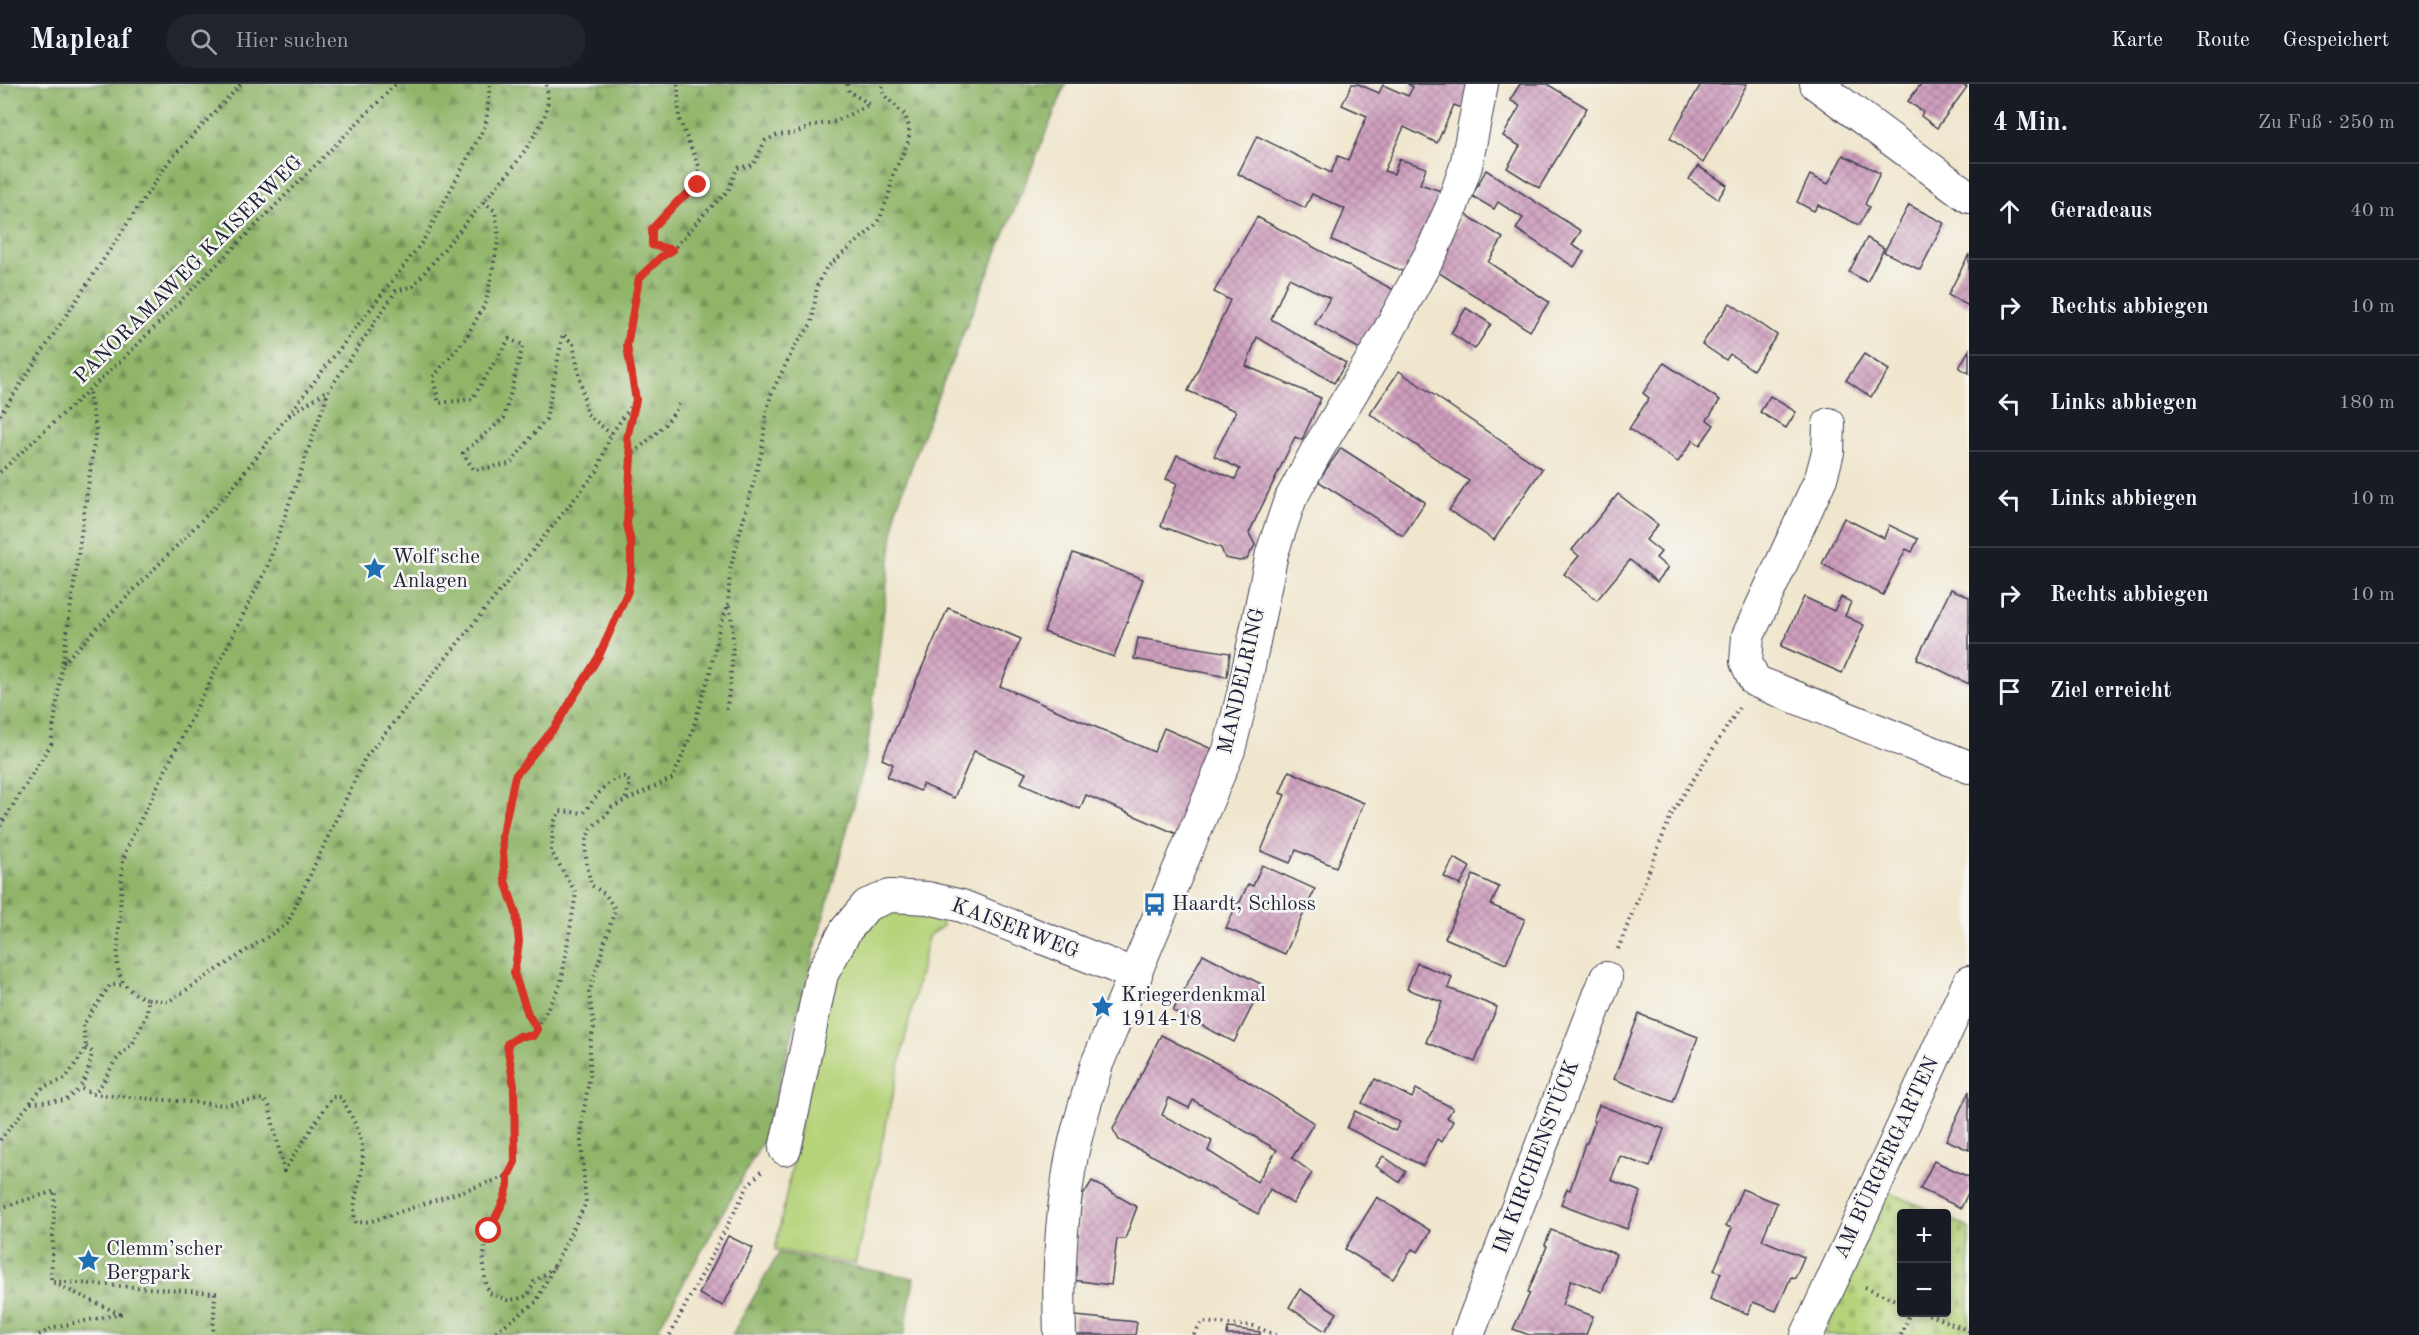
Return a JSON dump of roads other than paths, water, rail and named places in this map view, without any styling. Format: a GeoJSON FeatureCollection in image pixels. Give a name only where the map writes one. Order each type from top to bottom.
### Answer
{"type":"FeatureCollection","features":[{"type":"Feature","properties":{"kind":"street","name":"MANDELRING"},"geometry":{"type":"LineString","coordinates":[[1060,1335],[1061,1239],[1070,1167],[1082,1114],[1097,1064],[1229,750],[1244,690],[1272,553],[1290,500],[1316,452],[1386,336],[1432,251],[1452,206],[1466,166],[1482,84]]}},
{"type":"Feature","properties":{"kind":"street"},"geometry":{"type":"LineString","coordinates":[[1816,84],[1969,197]]}},
{"type":"Feature","properties":{"kind":"street"},"geometry":{"type":"LineString","coordinates":[[1829,424],[1828,452],[1821,478],[1748,636],[1746,662],[1755,681],[1969,767]]}},
{"type":"Feature","properties":{"kind":"street","name":"KAISERWEG"},"geometry":{"type":"LineString","coordinates":[[785,1149],[822,974],[846,930],[867,905],[890,896],[928,898],[962,906],[1136,975]]}},
{"type":"Feature","properties":{"kind":"street","name":"IM KIRCHENSTÜCK"},"geometry":{"type":"LineString","coordinates":[[1468,1335],[1606,978]]}},
{"type":"Feature","properties":{"kind":"street","name":"AM BÜRGERGARTEN"},"geometry":{"type":"LineString","coordinates":[[1807,1335],[1969,982]]}},
{"type":"Feature","properties":{"kind":"place","name":"Wolf'sche Anlagen"},"geometry":{"type":"Point","coordinates":[374,569]}},
{"type":"Feature","properties":{"kind":"place","name":"Haardt, Schloss"},"geometry":{"type":"Point","coordinates":[1154,904]}},
{"type":"Feature","properties":{"kind":"place","name":"Kriegerdenkmal 1914-18"},"geometry":{"type":"Point","coordinates":[1103,1007]}},
{"type":"Feature","properties":{"kind":"place","name":"Clemm’scher Bergpark"},"geometry":{"type":"Point","coordinates":[88,1261]}}]}
